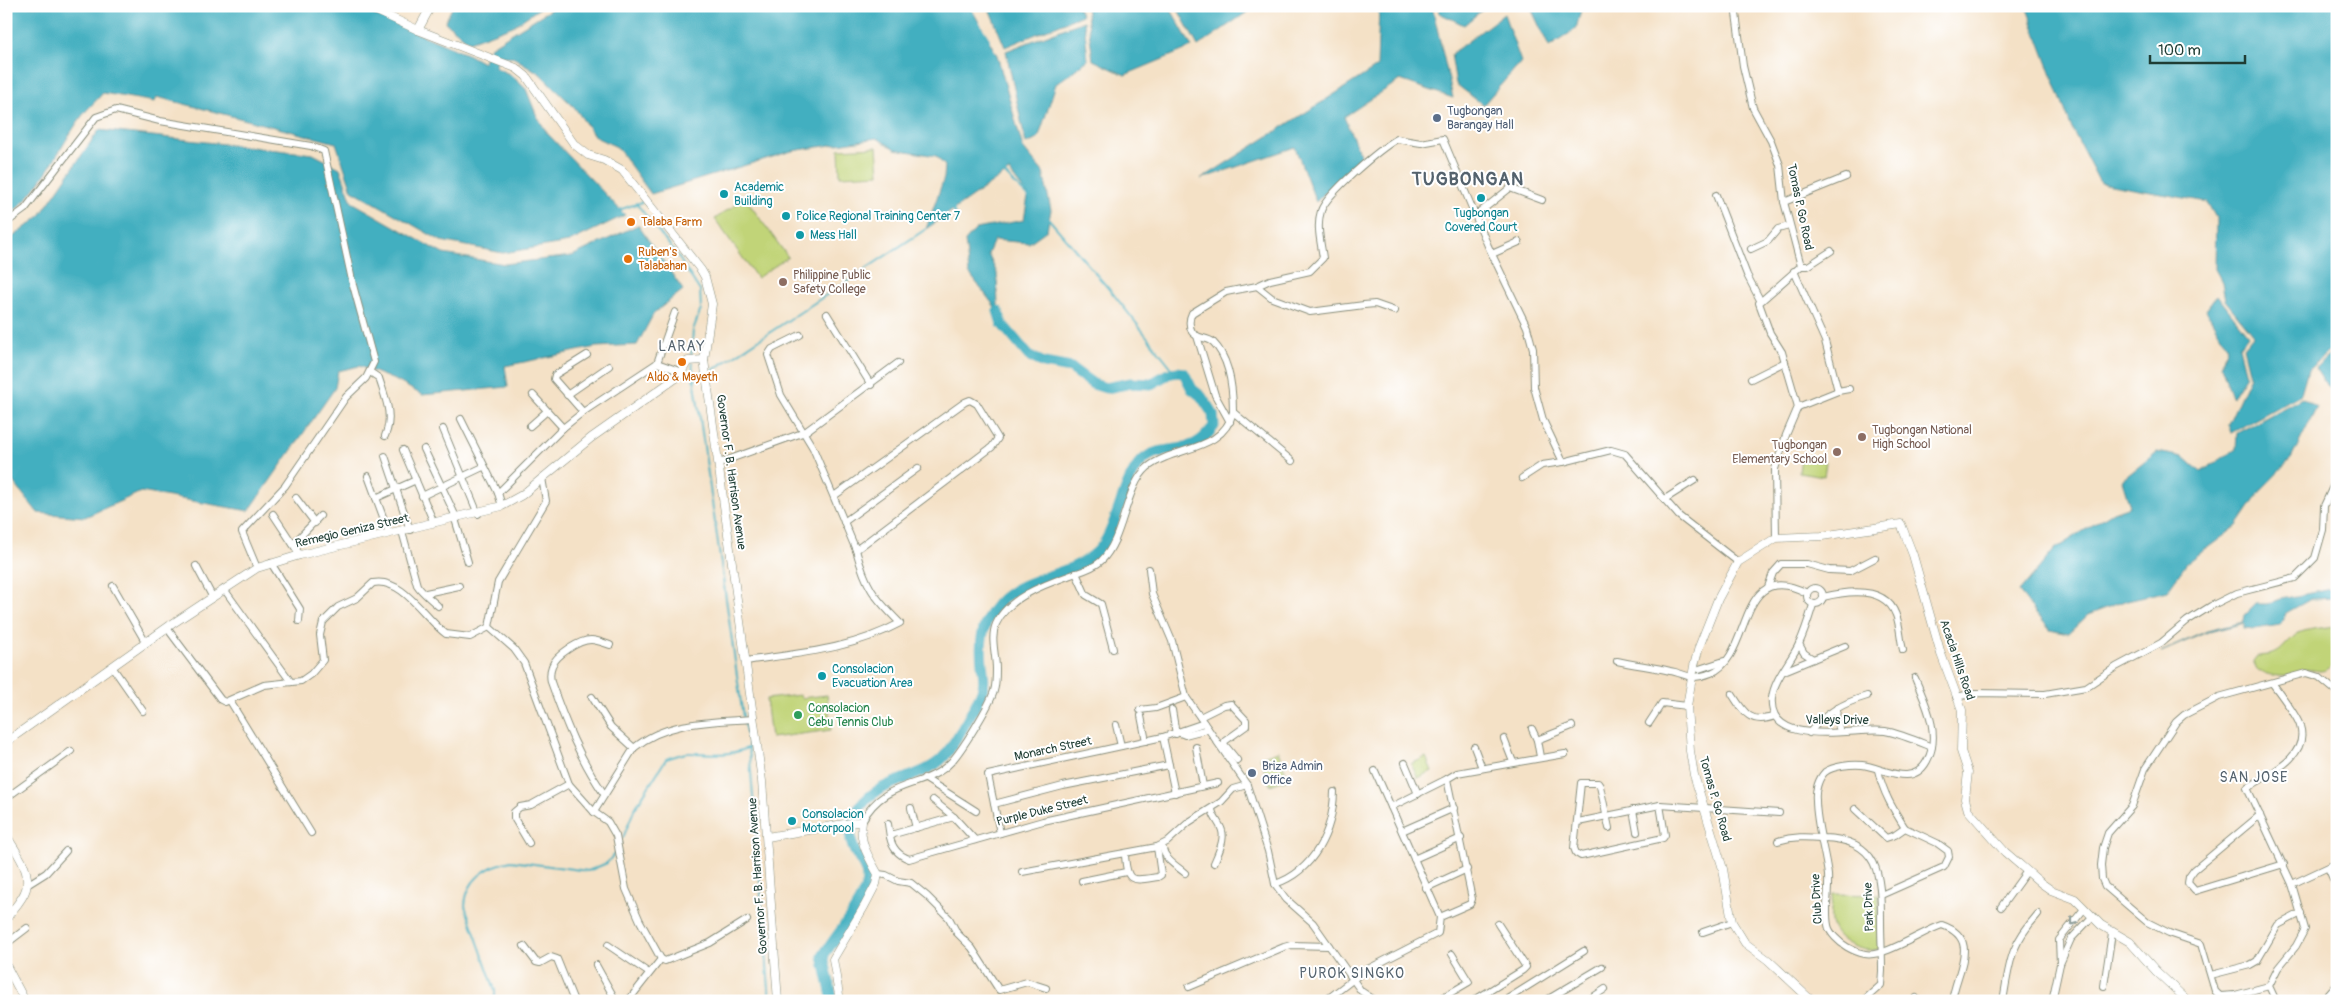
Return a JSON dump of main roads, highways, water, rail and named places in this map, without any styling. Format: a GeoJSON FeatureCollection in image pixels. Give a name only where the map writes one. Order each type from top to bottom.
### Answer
{"type":"FeatureCollection","features":[{"type":"Feature","properties":{"kind":"water"},"geometry":{"type":"Polygon","coordinates":[[[6,6],[353,6],[469,55],[483,63],[490,47],[556,6],[970,6],[997,55],[1023,148],[1043,172],[1051,210],[1047,230],[1029,243],[994,240],[988,254],[997,273],[998,311],[969,273],[965,241],[976,229],[1024,220],[1028,196],[1009,171],[926,229],[944,178],[945,166],[936,156],[895,149],[877,138],[792,151],[651,194],[617,147],[595,137],[575,108],[539,73],[513,57],[499,56],[495,67],[511,75],[526,89],[536,114],[547,133],[625,215],[569,242],[503,253],[441,241],[352,190],[336,143],[157,97],[155,102],[103,93],[82,116],[39,184],[6,217],[6,6]]]}},
{"type":"Feature","properties":{"kind":"water"},"geometry":{"type":"Polygon","coordinates":[[[453,6],[543,6],[513,26],[469,42],[445,22],[453,6]]]}},
{"type":"Feature","properties":{"kind":"water"},"geometry":{"type":"Polygon","coordinates":[[[988,6],[1077,6],[1082,15],[1005,47],[988,6]]]}},
{"type":"Feature","properties":{"kind":"water"},"geometry":{"type":"Polygon","coordinates":[[[1086,6],[1169,6],[1192,47],[1125,75],[1093,60],[1086,6]]]}},
{"type":"Feature","properties":{"kind":"water"},"geometry":{"type":"Polygon","coordinates":[[[1176,6],[1256,6],[1198,46],[1176,6]]]}},
{"type":"Feature","properties":{"kind":"water"},"geometry":{"type":"Polygon","coordinates":[[[1379,6],[1432,6],[1453,98],[1400,80],[1344,117],[1361,156],[1316,202],[1295,147],[1201,179],[1377,67],[1379,6]]]}},
{"type":"Feature","properties":{"kind":"water"},"geometry":{"type":"Polygon","coordinates":[[[1438,6],[1487,6],[1464,25],[1439,13],[1438,6]]]}},
{"type":"Feature","properties":{"kind":"water"},"geometry":{"type":"Polygon","coordinates":[[[1530,6],[1582,6],[1576,29],[1549,47],[1530,6]]]}},
{"type":"Feature","properties":{"kind":"water"},"geometry":{"type":"Polygon","coordinates":[[[2026,6],[2337,6],[2337,344],[2308,370],[2301,394],[2231,433],[2228,424],[2250,376],[2243,347],[2253,335],[2225,300],[2222,282],[2215,269],[2216,218],[2207,202],[2100,183],[2072,129],[2026,6]]]}},
{"type":"Feature","properties":{"kind":"water"},"geometry":{"type":"Polygon","coordinates":[[[1504,14],[1521,62],[1483,105],[1456,84],[1451,54],[1504,14]]]}},
{"type":"Feature","properties":{"kind":"water"},"geometry":{"type":"Polygon","coordinates":[[[1084,21],[1088,60],[1056,84],[1038,139],[1026,144],[1006,51],[1084,21]]]}},
{"type":"Feature","properties":{"kind":"water"},"geometry":{"type":"Polygon","coordinates":[[[99,130],[313,154],[340,168],[352,202],[443,254],[505,264],[572,256],[638,225],[683,290],[654,313],[637,345],[596,347],[505,366],[508,387],[422,395],[397,381],[359,366],[338,371],[335,388],[249,511],[141,492],[85,517],[38,513],[6,473],[6,242],[39,217],[99,130]]]}},
{"type":"Feature","properties":{"kind":"water"},"geometry":{"type":"Polygon","coordinates":[[[2217,295],[2248,335],[2239,347],[2246,375],[2232,397],[2221,366],[2227,346],[2206,310],[2217,295]]]}},
{"type":"Feature","properties":{"kind":"water"},"geometry":{"type":"Polygon","coordinates":[[[2337,348],[2337,394],[2324,382],[2315,368],[2337,348]]]}},
{"type":"Feature","properties":{"kind":"water"},"geometry":{"type":"Polygon","coordinates":[[[2302,398],[2317,407],[2291,459],[2262,489],[2237,526],[2187,563],[2167,591],[2127,600],[2088,615],[2068,634],[2050,630],[2019,592],[2055,549],[2113,512],[2130,506],[2122,480],[2157,452],[2184,457],[2201,472],[2236,449],[2237,433],[2302,398]]]}},
{"type":"Feature","properties":{"kind":"water"},"geometry":{"type":"Polygon","coordinates":[[[2337,588],[2337,598],[2311,599],[2286,613],[2280,625],[2255,629],[2244,628],[2244,623],[2205,633],[2161,652],[2207,631],[2244,622],[2245,615],[2256,604],[2267,604],[2281,599],[2337,588]]]}},
{"type":"Feature","properties":{"kind":"waterway"},"geometry":{"type":"LineString","coordinates":[[978,22],[989,39],[989,44]]}},
{"type":"Feature","properties":{"kind":"waterway"},"geometry":{"type":"LineString","coordinates":[[1004,173],[1029,198]]}},
{"type":"Feature","properties":{"kind":"waterway"},"geometry":{"type":"LineString","coordinates":[[619,210],[642,202]]}},
{"type":"Feature","properties":{"kind":"waterway"},"geometry":{"type":"LineString","coordinates":[[636,203],[677,255],[700,291],[701,309],[693,330],[691,359]]}},
{"type":"Feature","properties":{"kind":"waterway"},"geometry":{"type":"LineString","coordinates":[[953,207],[956,220]]}},
{"type":"Feature","properties":{"kind":"waterway"},"geometry":{"type":"LineString","coordinates":[[1048,218],[1114,295],[1175,372]]}},
{"type":"Feature","properties":{"kind":"waterway"},"geometry":{"type":"LineString","coordinates":[[710,372],[926,229]]}},
{"type":"Feature","properties":{"kind":"waterway"},"geometry":{"type":"LineString","coordinates":[[833,1001],[823,956],[859,903],[867,879],[865,868],[851,841],[851,829],[855,815],[864,802],[875,792],[926,770],[938,763],[947,753],[981,693],[984,681],[981,650],[982,636],[989,616],[1003,599],[1028,583],[1072,568],[1097,552],[1110,533],[1129,482],[1142,461],[1154,453],[1195,444],[1206,436],[1214,426],[1213,414],[1201,396],[1192,389],[1184,373],[1168,374],[1151,384],[1131,383],[1106,388],[1093,384],[1071,368],[1044,363],[1029,356],[1002,324],[998,311]]}},
{"type":"Feature","properties":{"kind":"waterway"},"geometry":{"type":"LineString","coordinates":[[692,363],[743,717]]}},
{"type":"Feature","properties":{"kind":"waterway"},"geometry":{"type":"LineString","coordinates":[[693,380],[703,376]]}},
{"type":"Feature","properties":{"kind":"waterway"},"geometry":{"type":"LineString","coordinates":[[744,722],[749,748],[770,1001]]}},
{"type":"Feature","properties":{"kind":"waterway"},"geometry":{"type":"LineString","coordinates":[[623,838],[634,810],[666,759],[686,753],[726,754],[748,748]]}},
{"type":"Feature","properties":{"kind":"waterway"},"geometry":{"type":"LineString","coordinates":[[495,1001],[495,990],[465,906],[466,897],[473,882],[493,866],[511,861],[588,871],[607,863],[615,853]]}},
{"type":"Feature","properties":{"kind":"place","name":"Tugbongan Barangay Hall"},"geometry":{"type":"Point","coordinates":[1437,118]}},
{"type":"Feature","properties":{"kind":"place","name":"Academic Building"},"geometry":{"type":"Point","coordinates":[724,194]}},
{"type":"Feature","properties":{"kind":"place","name":"Tugbongan Covered Court"},"geometry":{"type":"Point","coordinates":[1481,198]}},
{"type":"Feature","properties":{"kind":"place","name":"Police Regional Training Center 7"},"geometry":{"type":"Point","coordinates":[786,216]}},
{"type":"Feature","properties":{"kind":"place","name":"Talaba Farm"},"geometry":{"type":"Point","coordinates":[631,222]}},
{"type":"Feature","properties":{"kind":"place","name":"Mess Hall"},"geometry":{"type":"Point","coordinates":[800,235]}},
{"type":"Feature","properties":{"kind":"place","name":"Ruben's Talabahan"},"geometry":{"type":"Point","coordinates":[628,259]}},
{"type":"Feature","properties":{"kind":"place","name":"Philippine Public Safety College"},"geometry":{"type":"Point","coordinates":[783,282]}},
{"type":"Feature","properties":{"kind":"place","name":"Aldo & Mayeth"},"geometry":{"type":"Point","coordinates":[682,362]}},
{"type":"Feature","properties":{"kind":"place","name":"Tugbongan National High School"},"geometry":{"type":"Point","coordinates":[1862,437]}},
{"type":"Feature","properties":{"kind":"place","name":"Tugbongan Elementary School"},"geometry":{"type":"Point","coordinates":[1837,452]}},
{"type":"Feature","properties":{"kind":"place","name":"Consolacion Evacuation Area"},"geometry":{"type":"Point","coordinates":[822,676]}},
{"type":"Feature","properties":{"kind":"place","name":"Consolacion Cebu Tennis Club"},"geometry":{"type":"Point","coordinates":[798,715]}},
{"type":"Feature","properties":{"kind":"place","name":"Briza Admin Office"},"geometry":{"type":"Point","coordinates":[1252,773]}},
{"type":"Feature","properties":{"kind":"place","name":"Consolacion Motorpool"},"geometry":{"type":"Point","coordinates":[792,821]}},
{"type":"Feature","properties":{"kind":"district","name":"TUGBONGAN"},"geometry":{"type":"Point","coordinates":[1468,179]}},
{"type":"Feature","properties":{"kind":"district","name":"LARAY"},"geometry":{"type":"Point","coordinates":[682,346]}},
{"type":"Feature","properties":{"kind":"district","name":"SAN JOSE"},"geometry":{"type":"Point","coordinates":[2254,777]}},
{"type":"Feature","properties":{"kind":"district","name":"PUROK SINGKO"},"geometry":{"type":"Point","coordinates":[1352,973]}}]}
